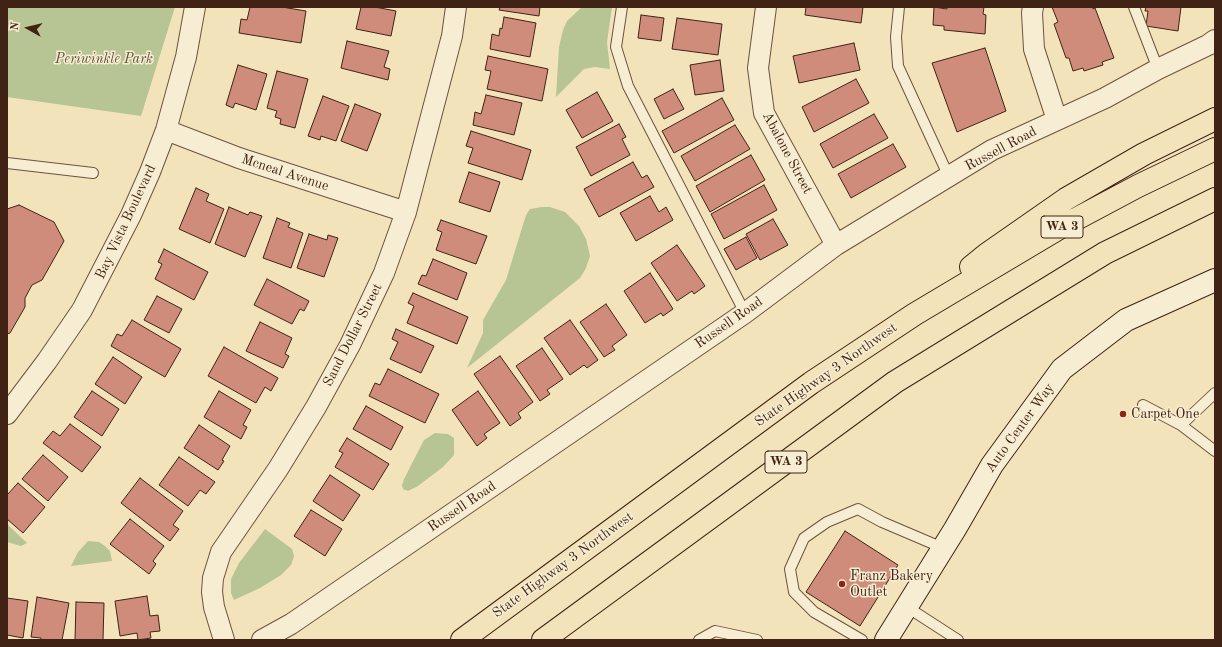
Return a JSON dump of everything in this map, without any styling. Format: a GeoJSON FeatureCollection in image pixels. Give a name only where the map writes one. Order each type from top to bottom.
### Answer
{"type":"FeatureCollection","features":[{"type":"Feature","properties":{"kind":"highway"},"geometry":{"type":"LineString","coordinates":[[915,314],[986,254],[1066,199],[1144,154],[1215,119]]}},
{"type":"Feature","properties":{"kind":"highway","name":"State Highway 3 Northwest"},"geometry":{"type":"LineString","coordinates":[[462,640],[811,383],[915,314],[1061,227],[1138,186],[1215,149]]}},
{"type":"Feature","properties":{"kind":"highway","name":"WA 3"},"geometry":{"type":"LineString","coordinates":[[543,640],[895,382],[1105,254],[1215,199]]}},
{"type":"Feature","properties":{"kind":"highway"},"geometry":{"type":"LineString","coordinates":[[1036,295],[1215,215]]}},
{"type":"Feature","properties":{"kind":"street","name":"Bay Vista Boulevard"},"geometry":{"type":"LineString","coordinates":[[7,414],[47,361],[82,310],[131,215],[166,130],[186,57],[195,7]]}},
{"type":"Feature","properties":{"kind":"street","name":"Sand Dollar Street"},"geometry":{"type":"LineString","coordinates":[[224,640],[214,607],[212,592],[213,578],[221,552],[279,466],[316,407],[350,345],[384,273],[406,212],[452,36],[456,7]]}},
{"type":"Feature","properties":{"kind":"street","name":"Abalone Street"},"geometry":{"type":"LineString","coordinates":[[766,7],[758,68],[764,113],[836,245]]}},
{"type":"Feature","properties":{"kind":"street"},"geometry":{"type":"LineString","coordinates":[[1033,7],[1034,49],[1057,120]]}},
{"type":"Feature","properties":{"kind":"street","name":"Russell Road"},"geometry":{"type":"LineString","coordinates":[[262,640],[291,624],[745,313],[836,245],[992,150],[1105,98],[1158,69],[1208,46],[1215,40]]}},
{"type":"Feature","properties":{"kind":"street","name":"Mcneal Avenue"},"geometry":{"type":"LineString","coordinates":[[166,130],[239,158],[406,212]]}},
{"type":"Feature","properties":{"kind":"street","name":"Auto Center Way"},"geometry":{"type":"LineString","coordinates":[[886,640],[992,465],[1062,369],[1126,320],[1215,280]]}},
{"type":"Feature","properties":{"kind":"lane"},"geometry":{"type":"LineString","coordinates":[[622,7],[616,47],[628,86],[745,313]]}},
{"type":"Feature","properties":{"kind":"lane"},"geometry":{"type":"LineString","coordinates":[[899,7],[896,37],[898,66],[949,177]]}},
{"type":"Feature","properties":{"kind":"lane"},"geometry":{"type":"LineString","coordinates":[[1134,7],[1158,69]]}},
{"type":"Feature","properties":{"kind":"lane"},"geometry":{"type":"LineString","coordinates":[[7,163],[93,173]]}},
{"type":"Feature","properties":{"kind":"lane"},"geometry":{"type":"LineString","coordinates":[[1181,425],[1215,393]]}},
{"type":"Feature","properties":{"kind":"lane"},"geometry":{"type":"LineString","coordinates":[[1143,405],[1181,425],[1215,451]]}},
{"type":"Feature","properties":{"kind":"lane"},"geometry":{"type":"LineString","coordinates":[[862,640],[814,612],[794,592],[790,569],[804,538],[827,522],[858,509],[882,522],[943,548]]}},
{"type":"Feature","properties":{"kind":"lane"},"geometry":{"type":"LineString","coordinates":[[907,607],[958,640]]}},
{"type":"Feature","properties":{"kind":"lane"},"geometry":{"type":"LineString","coordinates":[[699,640],[715,631],[757,640]]}},
{"type":"Feature","properties":{"kind":"green space","name":"Periwinkle Park"},"geometry":{"type":"Polygon","coordinates":[[[7,7],[175,7],[141,116],[7,97],[7,7]]]}},
{"type":"Feature","properties":{"kind":"green space"},"geometry":{"type":"Polygon","coordinates":[[[582,7],[612,7],[607,42],[610,69],[595,67],[584,69],[556,97],[559,47],[563,30],[567,21],[582,7]]]}},
{"type":"Feature","properties":{"kind":"green space"},"geometry":{"type":"Polygon","coordinates":[[[550,207],[565,212],[579,226],[586,239],[590,256],[586,268],[580,278],[467,368],[483,333],[483,320],[506,280],[526,215],[530,209],[550,207]]]}},
{"type":"Feature","properties":{"kind":"green space"},"geometry":{"type":"Polygon","coordinates":[[[435,433],[448,434],[454,438],[454,455],[443,467],[418,486],[408,491],[403,489],[402,485],[404,479],[424,440],[435,433]]]}},
{"type":"Feature","properties":{"kind":"green space"},"geometry":{"type":"Polygon","coordinates":[[[7,524],[27,543],[21,546],[7,542],[7,524]]]}},
{"type":"Feature","properties":{"kind":"green space"},"geometry":{"type":"Polygon","coordinates":[[[265,529],[292,549],[294,556],[291,565],[281,575],[260,588],[234,600],[231,593],[231,579],[239,563],[265,529]]]}},
{"type":"Feature","properties":{"kind":"green space"},"geometry":{"type":"Polygon","coordinates":[[[88,541],[99,542],[105,546],[110,551],[112,561],[71,566],[78,552],[88,541]]]}},
{"type":"Feature","properties":{"kind":"building"},"geometry":{"type":"Polygon","coordinates":[[[250,7],[282,7],[306,11],[301,43],[239,33],[241,19],[247,20],[250,7]]]}},
{"type":"Feature","properties":{"kind":"building"},"geometry":{"type":"Polygon","coordinates":[[[361,7],[375,7],[396,11],[391,36],[356,29],[361,7]]]}},
{"type":"Feature","properties":{"kind":"building"},"geometry":{"type":"Polygon","coordinates":[[[500,7],[540,7],[539,16],[499,10],[500,7]]]}},
{"type":"Feature","properties":{"kind":"building"},"geometry":{"type":"Polygon","coordinates":[[[806,7],[863,7],[861,23],[805,15],[806,7]]]}},
{"type":"Feature","properties":{"kind":"building"},"geometry":{"type":"Polygon","coordinates":[[[934,7],[947,9],[947,7],[984,7],[983,14],[986,15],[985,34],[944,30],[944,26],[933,25],[934,7]]]}},
{"type":"Feature","properties":{"kind":"building"},"geometry":{"type":"Polygon","coordinates":[[[1052,7],[1095,8],[1114,58],[1102,62],[1103,65],[1084,71],[1083,68],[1073,71],[1069,58],[1066,58],[1054,24],[1058,22],[1052,7]]]}},
{"type":"Feature","properties":{"kind":"building"},"geometry":{"type":"Polygon","coordinates":[[[1146,7],[1181,7],[1178,31],[1146,26],[1148,11],[1145,11],[1146,7]]]}},
{"type":"Feature","properties":{"kind":"building"},"geometry":{"type":"Polygon","coordinates":[[[641,15],[664,18],[661,41],[638,38],[641,15]]]}},
{"type":"Feature","properties":{"kind":"building"},"geometry":{"type":"Polygon","coordinates":[[[504,17],[536,23],[530,57],[490,49],[492,34],[499,36],[504,17]]]}},
{"type":"Feature","properties":{"kind":"building"},"geometry":{"type":"Polygon","coordinates":[[[677,18],[722,24],[718,55],[672,49],[677,18]]]}},
{"type":"Feature","properties":{"kind":"building"},"geometry":{"type":"Polygon","coordinates":[[[347,41],[389,51],[384,67],[390,69],[388,80],[341,68],[347,41]]]}},
{"type":"Feature","properties":{"kind":"building"},"geometry":{"type":"Polygon","coordinates":[[[854,43],[860,70],[799,83],[793,56],[854,43]]]}},
{"type":"Feature","properties":{"kind":"building"},"geometry":{"type":"Polygon","coordinates":[[[985,48],[1006,111],[957,132],[932,63],[985,48]]]}},
{"type":"Feature","properties":{"kind":"building"},"geometry":{"type":"Polygon","coordinates":[[[488,56],[548,69],[542,101],[487,89],[491,71],[485,70],[488,56]]]}},
{"type":"Feature","properties":{"kind":"building"},"geometry":{"type":"Polygon","coordinates":[[[720,60],[724,91],[695,95],[690,65],[720,60]]]}},
{"type":"Feature","properties":{"kind":"building"},"geometry":{"type":"Polygon","coordinates":[[[238,65],[267,74],[256,110],[235,103],[233,108],[226,105],[238,65]]]}},
{"type":"Feature","properties":{"kind":"building"},"geometry":{"type":"Polygon","coordinates":[[[277,71],[308,79],[295,128],[280,124],[281,119],[275,117],[277,111],[267,108],[277,71]]]}},
{"type":"Feature","properties":{"kind":"building"},"geometry":{"type":"Polygon","coordinates":[[[856,79],[869,103],[814,132],[802,107],[856,79]]]}},
{"type":"Feature","properties":{"kind":"building"},"geometry":{"type":"Polygon","coordinates":[[[673,89],[684,109],[664,119],[654,99],[673,89]]]}},
{"type":"Feature","properties":{"kind":"building"},"geometry":{"type":"Polygon","coordinates":[[[597,92],[613,121],[582,138],[566,110],[597,92]]]}},
{"type":"Feature","properties":{"kind":"building"},"geometry":{"type":"Polygon","coordinates":[[[486,95],[522,103],[514,135],[473,125],[475,112],[481,114],[486,95]]]}},
{"type":"Feature","properties":{"kind":"building"},"geometry":{"type":"Polygon","coordinates":[[[323,96],[349,106],[336,141],[321,136],[320,140],[308,136],[323,96]]]}},
{"type":"Feature","properties":{"kind":"building"},"geometry":{"type":"Polygon","coordinates":[[[722,98],[734,120],[674,153],[662,131],[722,98]]]}},
{"type":"Feature","properties":{"kind":"building"},"geometry":{"type":"Polygon","coordinates":[[[355,104],[381,114],[367,151],[341,141],[355,104]]]}},
{"type":"Feature","properties":{"kind":"building"},"geometry":{"type":"Polygon","coordinates":[[[874,114],[888,138],[833,168],[820,144],[874,114]]]}},
{"type":"Feature","properties":{"kind":"building"},"geometry":{"type":"Polygon","coordinates":[[[619,124],[626,137],[622,139],[630,155],[591,176],[576,147],[619,124]]]}},
{"type":"Feature","properties":{"kind":"building"},"geometry":{"type":"Polygon","coordinates":[[[735,125],[750,149],[695,181],[681,156],[735,125]]]}},
{"type":"Feature","properties":{"kind":"building"},"geometry":{"type":"Polygon","coordinates":[[[471,131],[531,150],[522,180],[468,163],[473,148],[466,146],[471,131]]]}},
{"type":"Feature","properties":{"kind":"building"},"geometry":{"type":"Polygon","coordinates":[[[893,144],[906,167],[851,198],[838,174],[893,144]]]}},
{"type":"Feature","properties":{"kind":"building"},"geometry":{"type":"Polygon","coordinates":[[[751,155],[765,180],[710,212],[696,186],[751,155]]]}},
{"type":"Feature","properties":{"kind":"building"},"geometry":{"type":"Polygon","coordinates":[[[633,162],[642,178],[647,175],[654,187],[599,217],[584,189],[633,162]]]}},
{"type":"Feature","properties":{"kind":"building"},"geometry":{"type":"Polygon","coordinates":[[[469,172],[500,182],[490,212],[459,202],[469,172]]]}},
{"type":"Feature","properties":{"kind":"building"},"geometry":{"type":"Polygon","coordinates":[[[764,185],[777,210],[724,239],[711,214],[764,185]]]}},
{"type":"Feature","properties":{"kind":"building"},"geometry":{"type":"Polygon","coordinates":[[[196,188],[209,194],[206,201],[224,209],[210,243],[179,229],[196,188]]]}},
{"type":"Feature","properties":{"kind":"building"},"geometry":{"type":"Polygon","coordinates":[[[650,196],[659,212],[666,207],[673,220],[636,241],[620,213],[650,196]]]}},
{"type":"Feature","properties":{"kind":"building"},"geometry":{"type":"Polygon","coordinates":[[[19,205],[54,222],[64,241],[42,280],[32,285],[25,298],[25,307],[10,333],[7,334],[7,209],[19,205]]]}},
{"type":"Feature","properties":{"kind":"building"},"geometry":{"type":"Polygon","coordinates":[[[229,207],[248,215],[250,212],[262,216],[245,257],[215,244],[229,207]]]}},
{"type":"Feature","properties":{"kind":"building"},"geometry":{"type":"Polygon","coordinates":[[[277,218],[290,223],[288,227],[303,233],[291,268],[263,258],[277,218]]]}},
{"type":"Feature","properties":{"kind":"building"},"geometry":{"type":"Polygon","coordinates":[[[773,219],[788,245],[760,260],[746,234],[773,219]]]}},
{"type":"Feature","properties":{"kind":"building"},"geometry":{"type":"Polygon","coordinates":[[[441,220],[487,236],[476,264],[436,250],[442,232],[437,230],[441,220]]]}},
{"type":"Feature","properties":{"kind":"building"},"geometry":{"type":"Polygon","coordinates":[[[309,234],[327,240],[328,235],[338,238],[324,277],[297,268],[309,234]]]}},
{"type":"Feature","properties":{"kind":"building"},"geometry":{"type":"Polygon","coordinates":[[[746,237],[757,258],[736,270],[724,249],[746,237]]]}},
{"type":"Feature","properties":{"kind":"building"},"geometry":{"type":"Polygon","coordinates":[[[677,245],[705,286],[694,294],[692,291],[677,301],[651,263],[677,245]]]}},
{"type":"Feature","properties":{"kind":"building"},"geometry":{"type":"Polygon","coordinates":[[[164,249],[208,272],[194,300],[155,279],[162,264],[158,262],[164,249]]]}},
{"type":"Feature","properties":{"kind":"building"},"geometry":{"type":"Polygon","coordinates":[[[433,259],[467,273],[457,300],[418,284],[422,275],[426,276],[433,259]]]}},
{"type":"Feature","properties":{"kind":"building"},"geometry":{"type":"Polygon","coordinates":[[[650,273],[673,309],[663,316],[661,313],[645,323],[624,291],[650,273]]]}},
{"type":"Feature","properties":{"kind":"building"},"geometry":{"type":"Polygon","coordinates":[[[267,279],[309,301],[304,311],[300,309],[292,324],[254,305],[267,279]]]}},
{"type":"Feature","properties":{"kind":"building"},"geometry":{"type":"Polygon","coordinates":[[[413,293],[468,317],[457,344],[407,323],[414,306],[408,303],[413,293]]]}},
{"type":"Feature","properties":{"kind":"building"},"geometry":{"type":"Polygon","coordinates":[[[157,296],[182,309],[169,333],[144,320],[157,296]]]}},
{"type":"Feature","properties":{"kind":"building"},"geometry":{"type":"Polygon","coordinates":[[[606,304],[627,335],[612,346],[615,350],[604,357],[580,322],[606,304]]]}},
{"type":"Feature","properties":{"kind":"building"},"geometry":{"type":"Polygon","coordinates":[[[132,320],[181,349],[165,377],[111,346],[117,334],[122,336],[132,320]]]}},
{"type":"Feature","properties":{"kind":"building"},"geometry":{"type":"Polygon","coordinates":[[[570,320],[598,360],[587,368],[584,365],[570,375],[544,338],[570,320]]]}},
{"type":"Feature","properties":{"kind":"building"},"geometry":{"type":"Polygon","coordinates":[[[260,322],[292,338],[285,354],[289,356],[283,368],[246,351],[260,322]]]}},
{"type":"Feature","properties":{"kind":"building"},"geometry":{"type":"Polygon","coordinates":[[[396,329],[434,346],[421,373],[390,359],[398,342],[392,339],[396,329]]]}},
{"type":"Feature","properties":{"kind":"building"},"geometry":{"type":"Polygon","coordinates":[[[224,347],[278,378],[271,391],[265,387],[256,403],[208,376],[224,347]]]}},
{"type":"Feature","properties":{"kind":"building"},"geometry":{"type":"Polygon","coordinates":[[[542,348],[563,379],[547,390],[550,394],[540,401],[516,366],[542,348]]]}},
{"type":"Feature","properties":{"kind":"building"},"geometry":{"type":"Polygon","coordinates":[[[500,356],[533,402],[518,413],[521,418],[510,426],[474,374],[500,356]]]}},
{"type":"Feature","properties":{"kind":"building"},"geometry":{"type":"Polygon","coordinates":[[[113,357],[142,377],[125,404],[95,384],[113,357]]]}},
{"type":"Feature","properties":{"kind":"building"},"geometry":{"type":"Polygon","coordinates":[[[388,369],[439,394],[425,423],[369,396],[375,383],[380,385],[388,369]]]}},
{"type":"Feature","properties":{"kind":"building"},"geometry":{"type":"Polygon","coordinates":[[[92,391],[119,409],[102,436],[74,417],[92,391]]]}},
{"type":"Feature","properties":{"kind":"building"},"geometry":{"type":"Polygon","coordinates":[[[219,391],[251,410],[243,425],[247,427],[241,439],[204,417],[219,391]]]}},
{"type":"Feature","properties":{"kind":"building"},"geometry":{"type":"Polygon","coordinates":[[[478,391],[500,423],[484,434],[487,438],[477,446],[452,410],[478,391]]]}},
{"type":"Feature","properties":{"kind":"building"},"geometry":{"type":"Polygon","coordinates":[[[366,406],[403,427],[391,450],[353,429],[366,406]]]}},
{"type":"Feature","properties":{"kind":"building"},"geometry":{"type":"Polygon","coordinates":[[[70,424],[101,447],[82,472],[43,443],[53,431],[60,436],[70,424]]]}},
{"type":"Feature","properties":{"kind":"building"},"geometry":{"type":"Polygon","coordinates":[[[199,425],[230,446],[222,460],[224,461],[218,470],[184,448],[199,425]]]}},
{"type":"Feature","properties":{"kind":"building"},"geometry":{"type":"Polygon","coordinates":[[[347,438],[389,464],[373,490],[335,467],[343,453],[339,451],[347,438]]]}},
{"type":"Feature","properties":{"kind":"building"},"geometry":{"type":"Polygon","coordinates":[[[43,455],[68,477],[48,501],[22,479],[43,455]]]}},
{"type":"Feature","properties":{"kind":"building"},"geometry":{"type":"Polygon","coordinates":[[[179,457],[215,482],[206,494],[200,490],[188,506],[159,485],[179,457]]]}},
{"type":"Feature","properties":{"kind":"building"},"geometry":{"type":"Polygon","coordinates":[[[330,475],[360,495],[343,521],[313,501],[330,475]]]}},
{"type":"Feature","properties":{"kind":"building"},"geometry":{"type":"Polygon","coordinates":[[[140,478],[183,511],[173,525],[179,529],[170,541],[121,503],[140,478]]]}},
{"type":"Feature","properties":{"kind":"building"},"geometry":{"type":"Polygon","coordinates":[[[18,483],[45,507],[23,533],[7,519],[7,495],[18,483]]]}},
{"type":"Feature","properties":{"kind":"building"},"geometry":{"type":"Polygon","coordinates":[[[311,510],[342,529],[325,556],[294,536],[311,510]]]}},
{"type":"Feature","properties":{"kind":"building"},"geometry":{"type":"Polygon","coordinates":[[[130,519],[164,546],[153,561],[156,564],[149,574],[110,544],[130,519]]]}},
{"type":"Feature","properties":{"kind":"building"},"geometry":{"type":"Polygon","coordinates":[[[845,531],[898,565],[860,626],[806,592],[845,531]]]}},
{"type":"Feature","properties":{"kind":"building"},"geometry":{"type":"Polygon","coordinates":[[[147,596],[150,616],[158,615],[160,631],[150,632],[151,638],[138,640],[137,633],[120,636],[115,601],[147,596]]]}},
{"type":"Feature","properties":{"kind":"building"},"geometry":{"type":"Polygon","coordinates":[[[37,597],[69,603],[62,640],[41,640],[41,638],[31,637],[37,597]]]}},
{"type":"Feature","properties":{"kind":"building"},"geometry":{"type":"Polygon","coordinates":[[[7,598],[28,601],[23,638],[7,635],[7,598]]]}},
{"type":"Feature","properties":{"kind":"building"},"geometry":{"type":"Polygon","coordinates":[[[76,602],[104,603],[103,640],[75,640],[76,602]]]}},
{"type":"Feature","properties":{"kind":"place","name":"Carpet One"},"geometry":{"type":"Point","coordinates":[1123,414]}},
{"type":"Feature","properties":{"kind":"place","name":"Franz Bakery Outlet"},"geometry":{"type":"Point","coordinates":[842,584]}}]}
